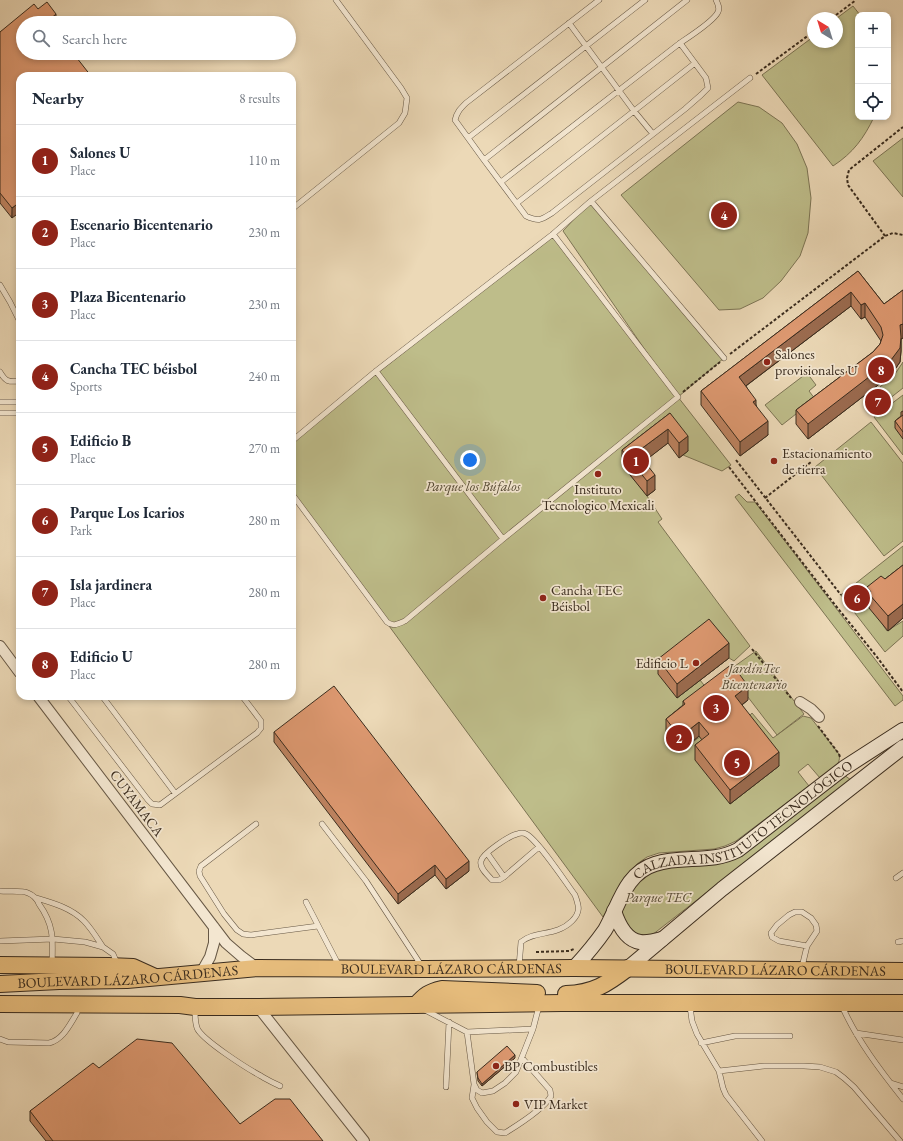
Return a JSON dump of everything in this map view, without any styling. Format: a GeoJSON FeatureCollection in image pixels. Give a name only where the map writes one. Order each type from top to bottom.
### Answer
{"type":"FeatureCollection","features":[{"type":"Feature","properties":{"kind":"main road"},"geometry":{"type":"LineString","coordinates":[[0,965],[133,967],[155,977]]}},
{"type":"Feature","properties":{"kind":"main road","name":"BOULEVARD LÁZARO CÁRDENAS"},"geometry":{"type":"LineString","coordinates":[[0,984],[127,980],[257,968],[628,968],[903,971]]}},
{"type":"Feature","properties":{"kind":"main road"},"geometry":{"type":"LineString","coordinates":[[416,1005],[432,992],[442,989],[568,994],[585,992],[608,983],[628,968]]}},
{"type":"Feature","properties":{"kind":"main road","name":"BOULEVARD LÁZARO CÁRDENAS"},"geometry":{"type":"LineString","coordinates":[[0,1004],[258,1007],[540,1003],[903,1003]]}},
{"type":"Feature","properties":{"kind":"main road"},"geometry":{"type":"LineString","coordinates":[[0,1013],[77,1013],[118,1005]]}},
{"type":"Feature","properties":{"kind":"street"},"geometry":{"type":"LineString","coordinates":[[0,646],[16,665]]}},
{"type":"Feature","properties":{"kind":"street","name":"CUYAMACA"},"geometry":{"type":"LineString","coordinates":[[41,700],[214,927],[231,947],[257,968]]}},
{"type":"Feature","properties":{"kind":"street"},"geometry":{"type":"LineString","coordinates":[[798,702],[810,709],[817,720]]}},
{"type":"Feature","properties":{"kind":"street","name":"CALZADA INSTITUTO TECNOLÓGICO"},"geometry":{"type":"LineString","coordinates":[[574,968],[599,938],[629,883],[640,870],[663,862],[715,858],[738,850],[842,765],[903,730]]}},
{"type":"Feature","properties":{"kind":"street","name":"CALZADA INSTITUTO TECNOLÓGICO"},"geometry":{"type":"LineString","coordinates":[[628,968],[728,884],[903,747]]}},
{"type":"Feature","properties":{"kind":"street"},"geometry":{"type":"LineString","coordinates":[[842,765],[853,772],[855,775],[856,784]]}},
{"type":"Feature","properties":{"kind":"street"},"geometry":{"type":"LineString","coordinates":[[614,911],[622,927],[634,940],[639,942],[647,942],[662,939]]}},
{"type":"Feature","properties":{"kind":"street"},"geometry":{"type":"LineString","coordinates":[[201,973],[210,957],[214,943],[214,927]]}},
{"type":"Feature","properties":{"kind":"street"},"geometry":{"type":"LineString","coordinates":[[258,1007],[364,1141]]}},
{"type":"Feature","properties":{"kind":"lane"},"geometry":{"type":"LineString","coordinates":[[296,206],[399,123],[405,113],[407,98],[401,88],[336,0]]}},
{"type":"Feature","properties":{"kind":"lane"},"geometry":{"type":"LineString","coordinates":[[599,0],[459,109],[456,114],[455,120],[526,216],[534,220],[541,220],[552,213],[653,134],[708,88],[706,78],[680,44]]}},
{"type":"Feature","properties":{"kind":"lane"},"geometry":{"type":"LineString","coordinates":[[468,138],[645,0]]}},
{"type":"Feature","properties":{"kind":"lane"},"geometry":{"type":"LineString","coordinates":[[484,160],[687,0]]}},
{"type":"Feature","properties":{"kind":"lane"},"geometry":{"type":"LineString","coordinates":[[501,182],[714,19],[718,13],[719,5],[716,0]]}},
{"type":"Feature","properties":{"kind":"lane"},"geometry":{"type":"LineString","coordinates":[[569,23],[634,111],[653,134]]}},
{"type":"Feature","properties":{"kind":"lane"},"geometry":{"type":"LineString","coordinates":[[517,203],[695,63]]}},
{"type":"Feature","properties":{"kind":"lane"},"geometry":{"type":"LineString","coordinates":[[296,438],[376,371],[553,234],[591,201],[750,78]]}},
{"type":"Feature","properties":{"kind":"lane"},"geometry":{"type":"LineString","coordinates":[[591,201],[724,358]]}},
{"type":"Feature","properties":{"kind":"lane"},"geometry":{"type":"LineString","coordinates":[[296,499],[387,622],[394,625],[405,621],[503,539],[678,397],[553,234]]}},
{"type":"Feature","properties":{"kind":"lane"},"geometry":{"type":"LineString","coordinates":[[0,285],[16,314]]}},
{"type":"Feature","properties":{"kind":"lane"},"geometry":{"type":"LineString","coordinates":[[376,371],[503,539]]}},
{"type":"Feature","properties":{"kind":"lane"},"geometry":{"type":"LineString","coordinates":[[0,372],[4,379],[10,382],[16,381]]}},
{"type":"Feature","properties":{"kind":"lane"},"geometry":{"type":"LineString","coordinates":[[0,402],[16,402]]}},
{"type":"Feature","properties":{"kind":"lane"},"geometry":{"type":"LineString","coordinates":[[0,413],[16,413]]}},
{"type":"Feature","properties":{"kind":"lane"},"geometry":{"type":"LineString","coordinates":[[71,700],[148,800],[152,804],[160,805],[261,728],[261,721],[245,700]]}},
{"type":"Feature","properties":{"kind":"lane"},"geometry":{"type":"LineString","coordinates":[[105,700],[175,793]]}},
{"type":"Feature","properties":{"kind":"lane"},"geometry":{"type":"LineString","coordinates":[[256,824],[201,866],[199,871],[204,883],[224,914],[237,930],[243,934],[251,936],[318,926]]}},
{"type":"Feature","properties":{"kind":"lane"},"geometry":{"type":"LineString","coordinates":[[322,824],[366,881],[424,969]]}},
{"type":"Feature","properties":{"kind":"lane"},"geometry":{"type":"LineString","coordinates":[[519,968],[521,942],[532,936],[557,931],[577,916],[578,904],[575,895],[539,847],[527,834],[520,833],[510,836],[487,853],[481,862],[481,865],[492,880],[499,880],[539,847]]}},
{"type":"Feature","properties":{"kind":"lane"},"geometry":{"type":"LineString","coordinates":[[487,853],[504,877]]}},
{"type":"Feature","properties":{"kind":"lane"},"geometry":{"type":"LineString","coordinates":[[896,878],[903,873]]}},
{"type":"Feature","properties":{"kind":"lane"},"geometry":{"type":"LineString","coordinates":[[0,891],[28,893],[36,898],[61,906],[74,913],[84,921],[103,947],[113,954],[118,966]]}},
{"type":"Feature","properties":{"kind":"lane"},"geometry":{"type":"LineString","coordinates":[[36,898],[46,914],[51,926],[53,939],[52,965]]}},
{"type":"Feature","properties":{"kind":"lane"},"geometry":{"type":"LineString","coordinates":[[306,902],[340,969]]}},
{"type":"Feature","properties":{"kind":"lane"},"geometry":{"type":"LineString","coordinates":[[802,970],[807,946],[817,928],[815,922],[807,914],[795,912],[777,925],[771,933],[772,937],[779,941],[807,946]]}},
{"type":"Feature","properties":{"kind":"lane"},"geometry":{"type":"LineString","coordinates":[[0,941],[53,939],[85,942],[103,947]]}},
{"type":"Feature","properties":{"kind":"lane"},"geometry":{"type":"LineString","coordinates":[[474,1084],[477,1090],[482,1093],[493,1091],[505,1083],[516,1072],[533,1029],[540,1003]]}},
{"type":"Feature","properties":{"kind":"lane"},"geometry":{"type":"LineString","coordinates":[[690,1003],[692,1021],[701,1042],[719,1071],[726,1094],[762,1141]]}},
{"type":"Feature","properties":{"kind":"lane"},"geometry":{"type":"LineString","coordinates":[[841,1003],[856,1033],[903,1100]]}},
{"type":"Feature","properties":{"kind":"lane"},"geometry":{"type":"LineString","coordinates":[[416,1005],[468,1032],[533,1029]]}},
{"type":"Feature","properties":{"kind":"lane"},"geometry":{"type":"LineString","coordinates":[[196,1007],[195,1020],[197,1028],[201,1034],[213,1044],[261,1076],[280,1086]]}},
{"type":"Feature","properties":{"kind":"lane"},"geometry":{"type":"LineString","coordinates":[[0,1039],[8,1042],[53,1042],[64,1034],[77,1013]]}},
{"type":"Feature","properties":{"kind":"lane"},"geometry":{"type":"LineString","coordinates":[[446,1086],[449,1022]]}},
{"type":"Feature","properties":{"kind":"lane"},"geometry":{"type":"LineString","coordinates":[[468,1032],[474,1084],[472,1098],[486,1122],[497,1132],[505,1133],[522,1123],[548,1102],[551,1096],[550,1090],[522,1058]]}},
{"type":"Feature","properties":{"kind":"lane"},"geometry":{"type":"LineString","coordinates":[[856,1033],[903,1040]]}},
{"type":"Feature","properties":{"kind":"lane"},"geometry":{"type":"LineString","coordinates":[[701,1042],[735,1036],[790,1036]]}},
{"type":"Feature","properties":{"kind":"lane"},"geometry":{"type":"LineString","coordinates":[[719,1071],[764,1066],[804,1066],[820,1067],[836,1072],[854,1087],[900,1141]]}},
{"type":"Feature","properties":{"kind":"lane"},"geometry":{"type":"LineString","coordinates":[[890,1083],[903,1087]]}},
{"type":"Feature","properties":{"kind":"path"},"geometry":{"type":"LineString","coordinates":[[840,12],[856,0]]}},
{"type":"Feature","properties":{"kind":"path"},"geometry":{"type":"LineString","coordinates":[[750,78],[807,36]]}},
{"type":"Feature","properties":{"kind":"path"},"geometry":{"type":"LineString","coordinates":[[885,236],[848,185],[847,178],[849,170],[903,127]]}},
{"type":"Feature","properties":{"kind":"path"},"geometry":{"type":"LineString","coordinates":[[678,397],[724,358],[885,236],[893,233],[903,235]]}},
{"type":"Feature","properties":{"kind":"path"},"geometry":{"type":"LineString","coordinates":[[736,460],[764,498],[841,595]]}},
{"type":"Feature","properties":{"kind":"path"},"geometry":{"type":"LineString","coordinates":[[764,498],[811,462]]}},
{"type":"Feature","properties":{"kind":"path"},"geometry":{"type":"LineString","coordinates":[[729,467],[903,692]]}},
{"type":"Feature","properties":{"kind":"path"},"geometry":{"type":"LineString","coordinates":[[752,649],[798,702]]}},
{"type":"Feature","properties":{"kind":"path"},"geometry":{"type":"LineString","coordinates":[[817,720],[839,754],[842,765]]}},
{"type":"Feature","properties":{"kind":"path"},"geometry":{"type":"LineString","coordinates":[[536,952],[569,951],[575,949]]}},
{"type":"Feature","properties":{"kind":"green space"},"geometry":{"type":"Polygon","coordinates":[[[853,6],[858,12],[855,12],[855,120],[872,120],[866,132],[852,150],[833,166],[762,75],[807,41],[807,48],[843,48],[843,14],[853,6]]]}},
{"type":"Feature","properties":{"kind":"green space"},"geometry":{"type":"Polygon","coordinates":[[[738,102],[759,107],[782,123],[797,144],[807,168],[811,198],[808,233],[800,256],[781,281],[763,298],[740,309],[719,310],[621,195],[738,102]]]}},
{"type":"Feature","properties":{"kind":"green space"},"geometry":{"type":"Polygon","coordinates":[[[903,138],[903,197],[873,161],[903,138]]]}},
{"type":"Feature","properties":{"kind":"green space","name":"Parque los Búfalos"},"geometry":{"type":"Polygon","coordinates":[[[591,201],[724,358],[678,397],[731,465],[722,471],[683,455],[687,451],[670,428],[623,465],[647,496],[662,519],[658,522],[750,646],[734,661],[729,658],[700,680],[711,694],[680,751],[711,729],[744,722],[752,713],[773,738],[803,716],[811,718],[839,754],[839,762],[837,765],[820,778],[808,764],[798,772],[809,786],[736,841],[714,849],[659,853],[647,857],[637,864],[625,876],[603,917],[296,499],[296,438],[553,234],[670,386],[563,231],[591,201]]]}},
{"type":"Feature","properties":{"kind":"green space"},"geometry":{"type":"Polygon","coordinates":[[[903,362],[903,388],[889,399],[880,387],[895,374],[903,362]]]}},
{"type":"Feature","properties":{"kind":"green space"},"geometry":{"type":"Polygon","coordinates":[[[807,373],[816,385],[809,391],[815,399],[782,425],[765,405],[807,373]]]}},
{"type":"Feature","properties":{"kind":"green space"},"geometry":{"type":"Polygon","coordinates":[[[903,395],[903,455],[874,417],[903,395]]]}},
{"type":"Feature","properties":{"kind":"green space"},"geometry":{"type":"Polygon","coordinates":[[[871,422],[903,463],[903,541],[884,556],[815,467],[871,422]]]}},
{"type":"Feature","properties":{"kind":"green space"},"geometry":{"type":"Polygon","coordinates":[[[739,494],[747,502],[755,502],[903,696],[903,700],[895,706],[735,497],[739,494]]]}},
{"type":"Feature","properties":{"kind":"green space"},"geometry":{"type":"Polygon","coordinates":[[[903,546],[903,579],[871,607],[887,631],[903,621],[903,636],[885,652],[841,595],[903,546]]]}},
{"type":"Feature","properties":{"kind":"green space","name":"JardínTec Bicentenario"},"geometry":{"type":"Polygon","coordinates":[[[756,651],[804,714],[777,735],[728,671],[756,651]]]}},
{"type":"Feature","properties":{"kind":"green space","name":"Parque TEC"},"geometry":{"type":"Polygon","coordinates":[[[844,775],[851,780],[652,935],[638,935],[625,923],[616,907],[642,875],[665,865],[706,865],[844,775]]]}},
{"type":"Feature","properties":{"kind":"building"},"geometry":{"type":"Polygon","coordinates":[[[47,2],[56,14],[54,16],[19,16],[34,4],[38,9],[47,2]]]}},
{"type":"Feature","properties":{"kind":"building"},"geometry":{"type":"Polygon","coordinates":[[[16,19],[16,60],[78,60],[88,72],[16,72],[16,205],[12,208],[0,193],[0,32],[16,19]]]}},
{"type":"Feature","properties":{"kind":"building"},"geometry":{"type":"Polygon","coordinates":[[[858,271],[884,304],[903,290],[903,324],[900,325],[900,348],[891,360],[808,424],[796,410],[873,352],[880,344],[883,335],[881,327],[865,303],[861,305],[851,292],[739,377],[756,400],[753,402],[768,421],[740,442],[701,391],[858,271]]]}},
{"type":"Feature","properties":{"kind":"building"},"geometry":{"type":"Polygon","coordinates":[[[670,413],[688,436],[679,443],[668,429],[637,452],[655,475],[647,481],[622,450],[670,413]]]}},
{"type":"Feature","properties":{"kind":"building"},"geometry":{"type":"Polygon","coordinates":[[[903,415],[903,432],[895,421],[903,415]]]}},
{"type":"Feature","properties":{"kind":"building"},"geometry":{"type":"Polygon","coordinates":[[[903,565],[903,604],[888,616],[869,594],[871,592],[867,587],[881,576],[885,579],[903,565]]]}},
{"type":"Feature","properties":{"kind":"building"},"geometry":{"type":"Polygon","coordinates":[[[709,619],[729,643],[677,684],[658,659],[709,619]]]}},
{"type":"Feature","properties":{"kind":"building"},"geometry":{"type":"Polygon","coordinates":[[[732,664],[748,686],[735,696],[779,752],[730,790],[695,745],[709,734],[699,722],[680,737],[666,719],[685,704],[683,701],[732,664]]]}},
{"type":"Feature","properties":{"kind":"building"},"geometry":{"type":"Polygon","coordinates":[[[334,686],[469,861],[446,879],[435,865],[398,894],[274,732],[334,686]]]}},
{"type":"Feature","properties":{"kind":"building"},"geometry":{"type":"Polygon","coordinates":[[[137,1039],[172,1043],[240,1124],[275,1099],[290,1099],[323,1141],[53,1141],[30,1111],[93,1063],[99,1068],[137,1039]]]}},
{"type":"Feature","properties":{"kind":"building"},"geometry":{"type":"Polygon","coordinates":[[[507,1046],[515,1055],[482,1084],[478,1078],[477,1072],[507,1046]]]}},
{"type":"Feature","properties":{"kind":"place","name":"Cancha TEC béisbol"},"geometry":{"type":"Point","coordinates":[724,215]}},
{"type":"Feature","properties":{"kind":"place","name":"Salones provisionales U"},"geometry":{"type":"Point","coordinates":[767,362]}},
{"type":"Feature","properties":{"kind":"place","name":"Edificio U"},"geometry":{"type":"Point","coordinates":[881,370]}},
{"type":"Feature","properties":{"kind":"place","name":"Isla jardinera"},"geometry":{"type":"Point","coordinates":[878,402]}},
{"type":"Feature","properties":{"kind":"place","name":"Salones U"},"geometry":{"type":"Point","coordinates":[636,461]}},
{"type":"Feature","properties":{"kind":"place","name":"Estacionamiento de tierra"},"geometry":{"type":"Point","coordinates":[774,461]}},
{"type":"Feature","properties":{"kind":"place","name":"Instituto Tecnologico Mexicali"},"geometry":{"type":"Point","coordinates":[598,474]}},
{"type":"Feature","properties":{"kind":"place","name":"Cancha TEC Béisbol"},"geometry":{"type":"Point","coordinates":[543,598]}},
{"type":"Feature","properties":{"kind":"place","name":"Parque Los Icarios"},"geometry":{"type":"Point","coordinates":[857,598]}},
{"type":"Feature","properties":{"kind":"place","name":"Edificio L"},"geometry":{"type":"Point","coordinates":[696,663]}},
{"type":"Feature","properties":{"kind":"place","name":"Plaza Bicentenario"},"geometry":{"type":"Point","coordinates":[716,708]}},
{"type":"Feature","properties":{"kind":"place","name":"Escenario Bicentenario"},"geometry":{"type":"Point","coordinates":[679,738]}},
{"type":"Feature","properties":{"kind":"place","name":"Edificio B"},"geometry":{"type":"Point","coordinates":[737,763]}},
{"type":"Feature","properties":{"kind":"place","name":"BP Combustibles"},"geometry":{"type":"Point","coordinates":[496,1066]}},
{"type":"Feature","properties":{"kind":"place","name":"VIP Market"},"geometry":{"type":"Point","coordinates":[516,1104]}}]}
